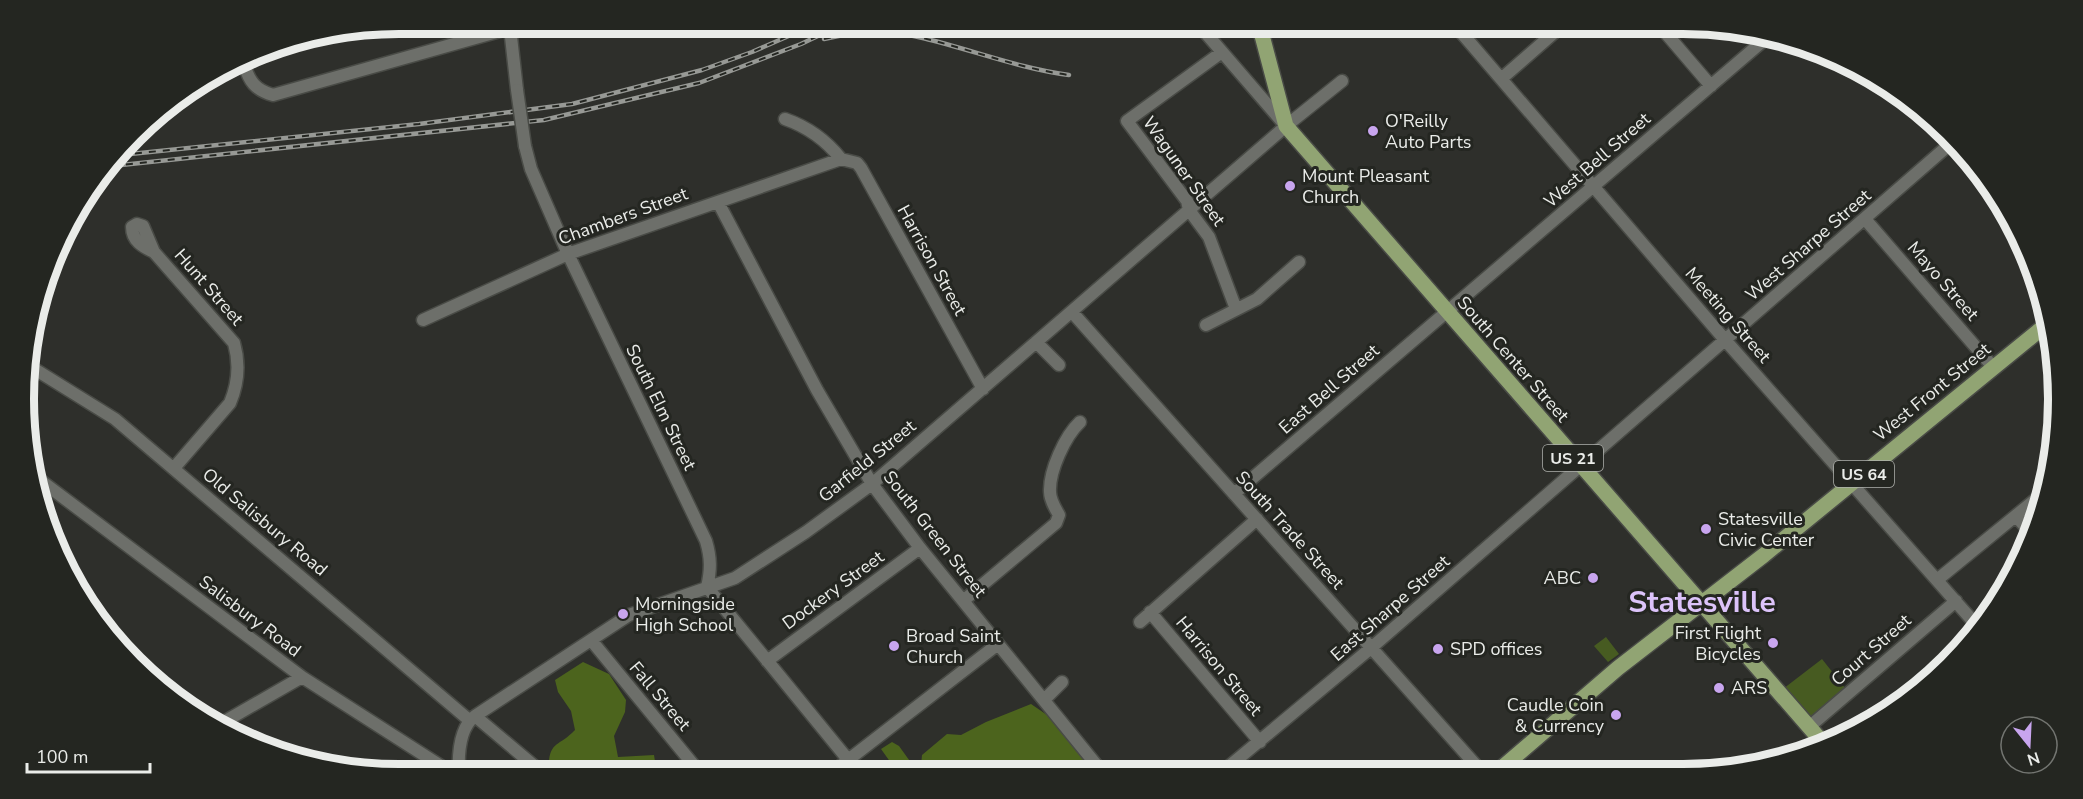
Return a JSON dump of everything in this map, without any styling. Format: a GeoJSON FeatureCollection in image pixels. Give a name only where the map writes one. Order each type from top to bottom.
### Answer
{"type":"FeatureCollection","features":[{"type":"Feature","properties":{"kind":"main road","name":"US 21"},"geometry":{"type":"LineString","coordinates":[[1263,34],[1286,126]]}},
{"type":"Feature","properties":{"kind":"main road","name":"South Center Street"},"geometry":{"type":"LineString","coordinates":[[1286,126],[1819,738]]}},
{"type":"Feature","properties":{"kind":"main road","name":"West Front Street"},"geometry":{"type":"LineString","coordinates":[[1506,764],[1618,668],[1851,484],[2041,329]]}},
{"type":"Feature","properties":{"kind":"street"},"geometry":{"type":"LineString","coordinates":[[246,68],[252,84],[261,92],[273,95],[489,34]]}},
{"type":"Feature","properties":{"kind":"street","name":"South Elm Street"},"geometry":{"type":"LineString","coordinates":[[511,34],[525,146],[531,169],[567,254],[706,541],[711,572],[707,587]]}},
{"type":"Feature","properties":{"kind":"street","name":"South Center Street"},"geometry":{"type":"LineString","coordinates":[[1207,34],[1286,126]]}},
{"type":"Feature","properties":{"kind":"street","name":"Meeting Street"},"geometry":{"type":"LineString","coordinates":[[1463,34],[1726,341],[1973,621]]}},
{"type":"Feature","properties":{"kind":"street"},"geometry":{"type":"LineString","coordinates":[[1501,79],[1553,34]]}},
{"type":"Feature","properties":{"kind":"street"},"geometry":{"type":"LineString","coordinates":[[1667,34],[1711,86]]}},
{"type":"Feature","properties":{"kind":"street","name":"West Bell Street"},"geometry":{"type":"LineString","coordinates":[[1447,312],[1761,43]]}},
{"type":"Feature","properties":{"kind":"street","name":"Waguner Street"},"geometry":{"type":"LineString","coordinates":[[1222,52],[1127,121],[1187,201],[1189,210],[1209,237],[1236,309]]}},
{"type":"Feature","properties":{"kind":"street","name":"Garfield Street"},"geometry":{"type":"LineString","coordinates":[[472,718],[641,609],[735,578],[806,532],[872,484],[1286,126],[1342,81]]}},
{"type":"Feature","properties":{"kind":"street","name":"Harrison Street"},"geometry":{"type":"LineString","coordinates":[[785,118],[819,136],[842,159],[857,163],[861,168],[983,389]]}},
{"type":"Feature","properties":{"kind":"street","name":"West Sharpe Street"},"geometry":{"type":"LineString","coordinates":[[1581,467],[1947,147]]}},
{"type":"Feature","properties":{"kind":"street","name":"Chambers Street"},"geometry":{"type":"LineString","coordinates":[[423,320],[567,254],[842,159]]}},
{"type":"Feature","properties":{"kind":"street","name":"South Green Street"},"geometry":{"type":"LineString","coordinates":[[718,202],[817,390],[872,484],[920,548],[1096,764]]}},
{"type":"Feature","properties":{"kind":"street","name":"Mayo Street"},"geometry":{"type":"LineString","coordinates":[[1865,219],[1993,367]]}},
{"type":"Feature","properties":{"kind":"street","name":"Hunt Street"},"geometry":{"type":"LineString","coordinates":[[154,252],[234,343],[238,357],[234,393],[230,403],[174,468]]}},
{"type":"Feature","properties":{"kind":"street"},"geometry":{"type":"LineString","coordinates":[[1206,325],[1257,299],[1299,262]]}},
{"type":"Feature","properties":{"kind":"street","name":"South Trade Street"},"geometry":{"type":"LineString","coordinates":[[1072,312],[1475,764]]}},
{"type":"Feature","properties":{"kind":"street","name":"East Bell Street"},"geometry":{"type":"LineString","coordinates":[[1234,494],[1447,312]]}},
{"type":"Feature","properties":{"kind":"street"},"geometry":{"type":"LineString","coordinates":[[1036,342],[1059,365]]}},
{"type":"Feature","properties":{"kind":"street","name":"Old Salisbury Road"},"geometry":{"type":"LineString","coordinates":[[36,370],[99,408],[530,764]]}},
{"type":"Feature","properties":{"kind":"street"},"geometry":{"type":"LineString","coordinates":[[963,601],[1059,519],[1050,494],[1050,485],[1065,438],[1080,422]]}},
{"type":"Feature","properties":{"kind":"street","name":"East Sharpe Street"},"geometry":{"type":"LineString","coordinates":[[1232,764],[1581,467]]}},
{"type":"Feature","properties":{"kind":"street","name":"Salisbury Road"},"geometry":{"type":"LineString","coordinates":[[45,484],[302,677],[440,764]]}},
{"type":"Feature","properties":{"kind":"street"},"geometry":{"type":"LineString","coordinates":[[1936,580],[2034,501]]}},
{"type":"Feature","properties":{"kind":"street"},"geometry":{"type":"LineString","coordinates":[[2016,516],[2025,527]]}},
{"type":"Feature","properties":{"kind":"street"},"geometry":{"type":"LineString","coordinates":[[1140,622],[1257,519]]}},
{"type":"Feature","properties":{"kind":"street","name":"Dockery Street"},"geometry":{"type":"LineString","coordinates":[[767,661],[920,548]]}},
{"type":"Feature","properties":{"kind":"street"},"geometry":{"type":"LineString","coordinates":[[707,587],[849,762]]}},
{"type":"Feature","properties":{"kind":"street","name":"Court Street"},"geometry":{"type":"LineString","coordinates":[[1809,726],[1956,601]]}},
{"type":"Feature","properties":{"kind":"street","name":"Harrison Street"},"geometry":{"type":"LineString","coordinates":[[1150,612],[1260,742]]}},
{"type":"Feature","properties":{"kind":"street","name":"Fall Street"},"geometry":{"type":"LineString","coordinates":[[591,640],[693,764]]}},
{"type":"Feature","properties":{"kind":"street"},"geometry":{"type":"LineString","coordinates":[[846,764],[998,644]]}},
{"type":"Feature","properties":{"kind":"street"},"geometry":{"type":"LineString","coordinates":[[226,721],[302,677]]}},
{"type":"Feature","properties":{"kind":"street"},"geometry":{"type":"LineString","coordinates":[[1044,700],[1062,682]]}},
{"type":"Feature","properties":{"kind":"street"},"geometry":{"type":"LineString","coordinates":[[458,764],[472,718]]}},
{"type":"Feature","properties":{"kind":"green space"},"geometry":{"type":"Polygon","coordinates":[[[1606,637],[1619,654],[1608,662],[1594,646],[1606,637]]]}},
{"type":"Feature","properties":{"kind":"green space"},"geometry":{"type":"Polygon","coordinates":[[[1822,659],[1849,693],[1809,727],[1779,692],[1822,659]]]}},
{"type":"Feature","properties":{"kind":"green space"},"geometry":{"type":"Polygon","coordinates":[[[583,662],[609,674],[626,700],[625,712],[614,736],[618,757],[654,755],[655,764],[549,764],[550,753],[556,745],[575,730],[571,711],[558,692],[555,680],[583,662]]]}},
{"type":"Feature","properties":{"kind":"green space"},"geometry":{"type":"Polygon","coordinates":[[[1031,704],[1050,717],[1089,764],[921,764],[922,755],[947,734],[961,735],[1031,704]]]}},
{"type":"Feature","properties":{"kind":"green space"},"geometry":{"type":"Polygon","coordinates":[[[892,742],[899,746],[912,764],[890,764],[881,749],[892,742]]]}},
{"type":"Feature","properties":{"kind":"railway"},"geometry":{"type":"LineString","coordinates":[[129,154],[419,124],[572,104],[702,70],[793,34]]}},
{"type":"Feature","properties":{"kind":"railway"},"geometry":{"type":"LineString","coordinates":[[120,165],[544,120],[699,83],[822,34]]}},
{"type":"Feature","properties":{"kind":"railway"},"geometry":{"type":"LineString","coordinates":[[824,39],[848,34]]}},
{"type":"Feature","properties":{"kind":"railway"},"geometry":{"type":"LineString","coordinates":[[905,34],[1019,65],[1069,75]]}},
{"type":"Feature","properties":{"kind":"place","name":"O'Reilly Auto Parts"},"geometry":{"type":"Point","coordinates":[1373,131]}},
{"type":"Feature","properties":{"kind":"place","name":"Mount Pleasant Church"},"geometry":{"type":"Point","coordinates":[1290,186]}},
{"type":"Feature","properties":{"kind":"place","name":"Statesville Civic Center"},"geometry":{"type":"Point","coordinates":[1706,529]}},
{"type":"Feature","properties":{"kind":"place","name":"ABC"},"geometry":{"type":"Point","coordinates":[1593,578]}},
{"type":"Feature","properties":{"kind":"place","name":"Morningside High School"},"geometry":{"type":"Point","coordinates":[623,614]}},
{"type":"Feature","properties":{"kind":"place","name":"First Flight Bicycles"},"geometry":{"type":"Point","coordinates":[1773,643]}},
{"type":"Feature","properties":{"kind":"place","name":"Broad Saint Church"},"geometry":{"type":"Point","coordinates":[894,646]}},
{"type":"Feature","properties":{"kind":"place","name":"SPD offices"},"geometry":{"type":"Point","coordinates":[1438,649]}},
{"type":"Feature","properties":{"kind":"place","name":"ARS"},"geometry":{"type":"Point","coordinates":[1719,688]}},
{"type":"Feature","properties":{"kind":"place","name":"Caudle Coin & Currency"},"geometry":{"type":"Point","coordinates":[1616,715]}},
{"type":"Feature","properties":{"kind":"district","name":"Statesville"},"geometry":{"type":"Point","coordinates":[1702,602]}}]}
